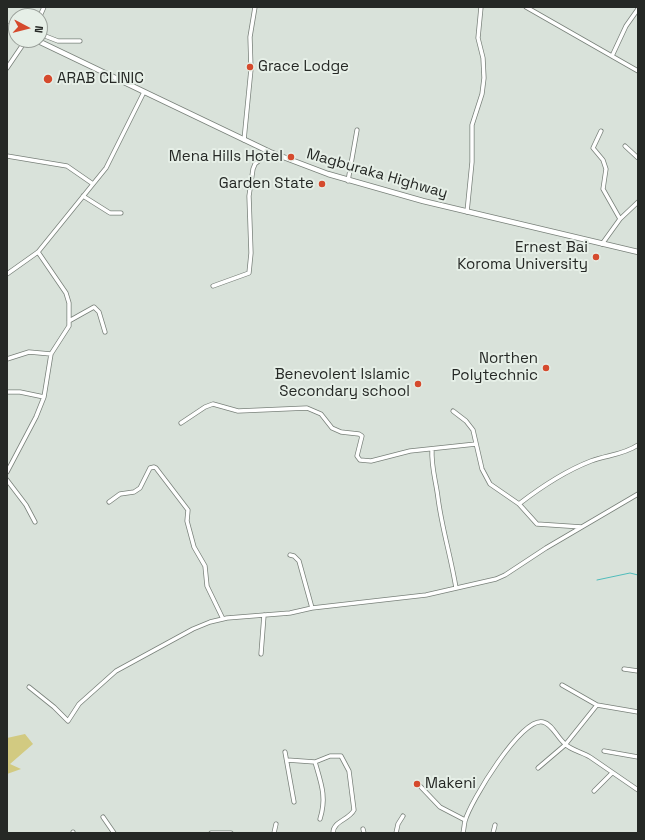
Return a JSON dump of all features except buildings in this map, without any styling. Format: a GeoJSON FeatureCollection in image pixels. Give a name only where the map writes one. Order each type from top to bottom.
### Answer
{"type":"FeatureCollection","features":[{"type":"Feature","properties":{"kind":"main road","name":"Magburaka Highway"},"geometry":{"type":"LineString","coordinates":[[48,46],[270,152],[348,181],[467,212],[638,252]]}},
{"type":"Feature","properties":{"kind":"street"},"geometry":{"type":"LineString","coordinates":[[244,140],[251,69],[250,37],[255,7]]}},
{"type":"Feature","properties":{"kind":"street"},"geometry":{"type":"LineString","coordinates":[[467,212],[472,162],[472,125],[484,84],[483,58],[478,38],[481,7]]}},
{"type":"Feature","properties":{"kind":"street"},"geometry":{"type":"LineString","coordinates":[[526,7],[638,71]]}},
{"type":"Feature","properties":{"kind":"street"},"geometry":{"type":"LineString","coordinates":[[612,56],[626,26],[638,9]]}},
{"type":"Feature","properties":{"kind":"street"},"geometry":{"type":"LineString","coordinates":[[48,37],[58,41],[80,40]]}},
{"type":"Feature","properties":{"kind":"street"},"geometry":{"type":"LineString","coordinates":[[7,68],[21,48]]}},
{"type":"Feature","properties":{"kind":"street"},"geometry":{"type":"LineString","coordinates":[[7,274],[38,252],[106,168],[144,92]]}},
{"type":"Feature","properties":{"kind":"street"},"geometry":{"type":"LineString","coordinates":[[348,181],[357,130]]}},
{"type":"Feature","properties":{"kind":"street"},"geometry":{"type":"LineString","coordinates":[[600,131],[593,148],[603,160],[606,174],[603,189],[620,219]]}},
{"type":"Feature","properties":{"kind":"street"},"geometry":{"type":"LineString","coordinates":[[625,146],[638,158]]}},
{"type":"Feature","properties":{"kind":"street"},"geometry":{"type":"LineString","coordinates":[[213,286],[249,273],[251,253],[249,196],[253,169],[255,164],[270,152]]}},
{"type":"Feature","properties":{"kind":"street"},"geometry":{"type":"LineString","coordinates":[[7,156],[67,166],[93,184]]}},
{"type":"Feature","properties":{"kind":"street"},"geometry":{"type":"LineString","coordinates":[[83,196],[110,212],[122,213]]}},
{"type":"Feature","properties":{"kind":"street"},"geometry":{"type":"LineString","coordinates":[[602,244],[620,219],[638,202]]}},
{"type":"Feature","properties":{"kind":"street"},"geometry":{"type":"LineString","coordinates":[[7,472],[9,460],[26,438],[44,397],[51,354],[64,335],[69,321],[69,304],[66,293],[38,252]]}},
{"type":"Feature","properties":{"kind":"street"},"geometry":{"type":"LineString","coordinates":[[69,321],[94,307],[99,312],[105,332]]}},
{"type":"Feature","properties":{"kind":"street"},"geometry":{"type":"LineString","coordinates":[[7,359],[29,352],[51,354]]}},
{"type":"Feature","properties":{"kind":"street"},"geometry":{"type":"LineString","coordinates":[[7,392],[20,392],[44,397]]}},
{"type":"Feature","properties":{"kind":"street"},"geometry":{"type":"LineString","coordinates":[[181,423],[205,407],[214,404],[238,411],[307,408],[321,414],[332,428],[341,432],[359,434],[362,436],[357,456],[360,460],[371,461],[410,451],[476,444]]}},
{"type":"Feature","properties":{"kind":"street"},"geometry":{"type":"LineString","coordinates":[[453,411],[470,424],[473,430],[482,469],[490,484],[519,504],[537,524],[583,527]]}},
{"type":"Feature","properties":{"kind":"street"},"geometry":{"type":"LineString","coordinates":[[519,504],[566,472],[589,461],[624,452],[638,445]]}},
{"type":"Feature","properties":{"kind":"street"},"geometry":{"type":"LineString","coordinates":[[432,449],[432,464],[440,514],[445,541],[452,562],[456,588]]}},
{"type":"Feature","properties":{"kind":"street"},"geometry":{"type":"LineString","coordinates":[[109,502],[120,494],[134,492],[140,488],[150,468],[156,468],[188,510],[187,521],[194,547],[205,566],[207,586],[223,619]]}},
{"type":"Feature","properties":{"kind":"street"},"geometry":{"type":"LineString","coordinates":[[7,480],[26,505],[35,522]]}},
{"type":"Feature","properties":{"kind":"street"},"geometry":{"type":"LineString","coordinates":[[29,687],[54,707],[68,721],[79,704],[116,671],[193,629],[223,619],[296,612],[312,608],[426,595],[496,579],[506,575],[546,548],[638,494]]}},
{"type":"Feature","properties":{"kind":"street"},"geometry":{"type":"LineString","coordinates":[[290,555],[294,556],[299,561],[312,608]]}},
{"type":"Feature","properties":{"kind":"street"},"geometry":{"type":"LineString","coordinates":[[261,654],[264,615]]}},
{"type":"Feature","properties":{"kind":"street"},"geometry":{"type":"LineString","coordinates":[[624,669],[638,671]]}},
{"type":"Feature","properties":{"kind":"street"},"geometry":{"type":"LineString","coordinates":[[562,685],[597,705],[638,712]]}},
{"type":"Feature","properties":{"kind":"street"},"geometry":{"type":"LineString","coordinates":[[538,768],[565,745],[597,705]]}},
{"type":"Feature","properties":{"kind":"street"},"geometry":{"type":"LineString","coordinates":[[463,833],[465,820],[488,777],[503,754],[528,727],[536,722],[542,721],[548,724],[565,745],[589,757],[638,790]]}},
{"type":"Feature","properties":{"kind":"street"},"geometry":{"type":"LineString","coordinates":[[604,751],[638,757]]}},
{"type":"Feature","properties":{"kind":"street"},"geometry":{"type":"LineString","coordinates":[[285,752],[294,802]]}},
{"type":"Feature","properties":{"kind":"street"},"geometry":{"type":"LineString","coordinates":[[287,760],[316,762],[330,756],[341,756],[349,771],[354,810],[352,814],[336,825],[333,833]]}},
{"type":"Feature","properties":{"kind":"street"},"geometry":{"type":"LineString","coordinates":[[316,762],[324,797],[324,805],[320,819]]}},
{"type":"Feature","properties":{"kind":"street"},"geometry":{"type":"LineString","coordinates":[[594,791],[612,773]]}},
{"type":"Feature","properties":{"kind":"street"},"geometry":{"type":"LineString","coordinates":[[420,786],[440,807],[465,820]]}},
{"type":"Feature","properties":{"kind":"street"},"geometry":{"type":"LineString","coordinates":[[102,816],[114,833]]}},
{"type":"Feature","properties":{"kind":"street"},"geometry":{"type":"LineString","coordinates":[[396,833],[398,824],[403,816]]}},
{"type":"Feature","properties":{"kind":"street"},"geometry":{"type":"LineString","coordinates":[[274,833],[276,824]]}},
{"type":"Feature","properties":{"kind":"street"},"geometry":{"type":"LineString","coordinates":[[494,833],[495,825]]}},
{"type":"Feature","properties":{"kind":"street"},"geometry":{"type":"LineString","coordinates":[[211,833],[231,833]]}},
{"type":"Feature","properties":{"kind":"shaded area"},"geometry":{"type":"Polygon","coordinates":[[[25,734],[33,744],[10,764],[21,769],[7,774],[7,738],[25,734]]]}},
{"type":"Feature","properties":{"kind":"waterway"},"geometry":{"type":"LineString","coordinates":[[597,580],[630,573],[638,575]]}},
{"type":"Feature","properties":{"kind":"place","name":"Grace Lodge"},"geometry":{"type":"Point","coordinates":[250,67]}},
{"type":"Feature","properties":{"kind":"place","name":"ARAB CLINIC"},"geometry":{"type":"Point","coordinates":[48,79]}},
{"type":"Feature","properties":{"kind":"place","name":"Mena Hills Hotel"},"geometry":{"type":"Point","coordinates":[291,157]}},
{"type":"Feature","properties":{"kind":"place","name":"Garden State"},"geometry":{"type":"Point","coordinates":[322,184]}},
{"type":"Feature","properties":{"kind":"place","name":"Ernest Bai Koroma University"},"geometry":{"type":"Point","coordinates":[596,257]}},
{"type":"Feature","properties":{"kind":"place","name":"Northen Polytechnic"},"geometry":{"type":"Point","coordinates":[546,368]}},
{"type":"Feature","properties":{"kind":"place","name":"Benevolent Islamic Secondary school"},"geometry":{"type":"Point","coordinates":[418,384]}},
{"type":"Feature","properties":{"kind":"place","name":"Makeni"},"geometry":{"type":"Point","coordinates":[417,784]}}]}
